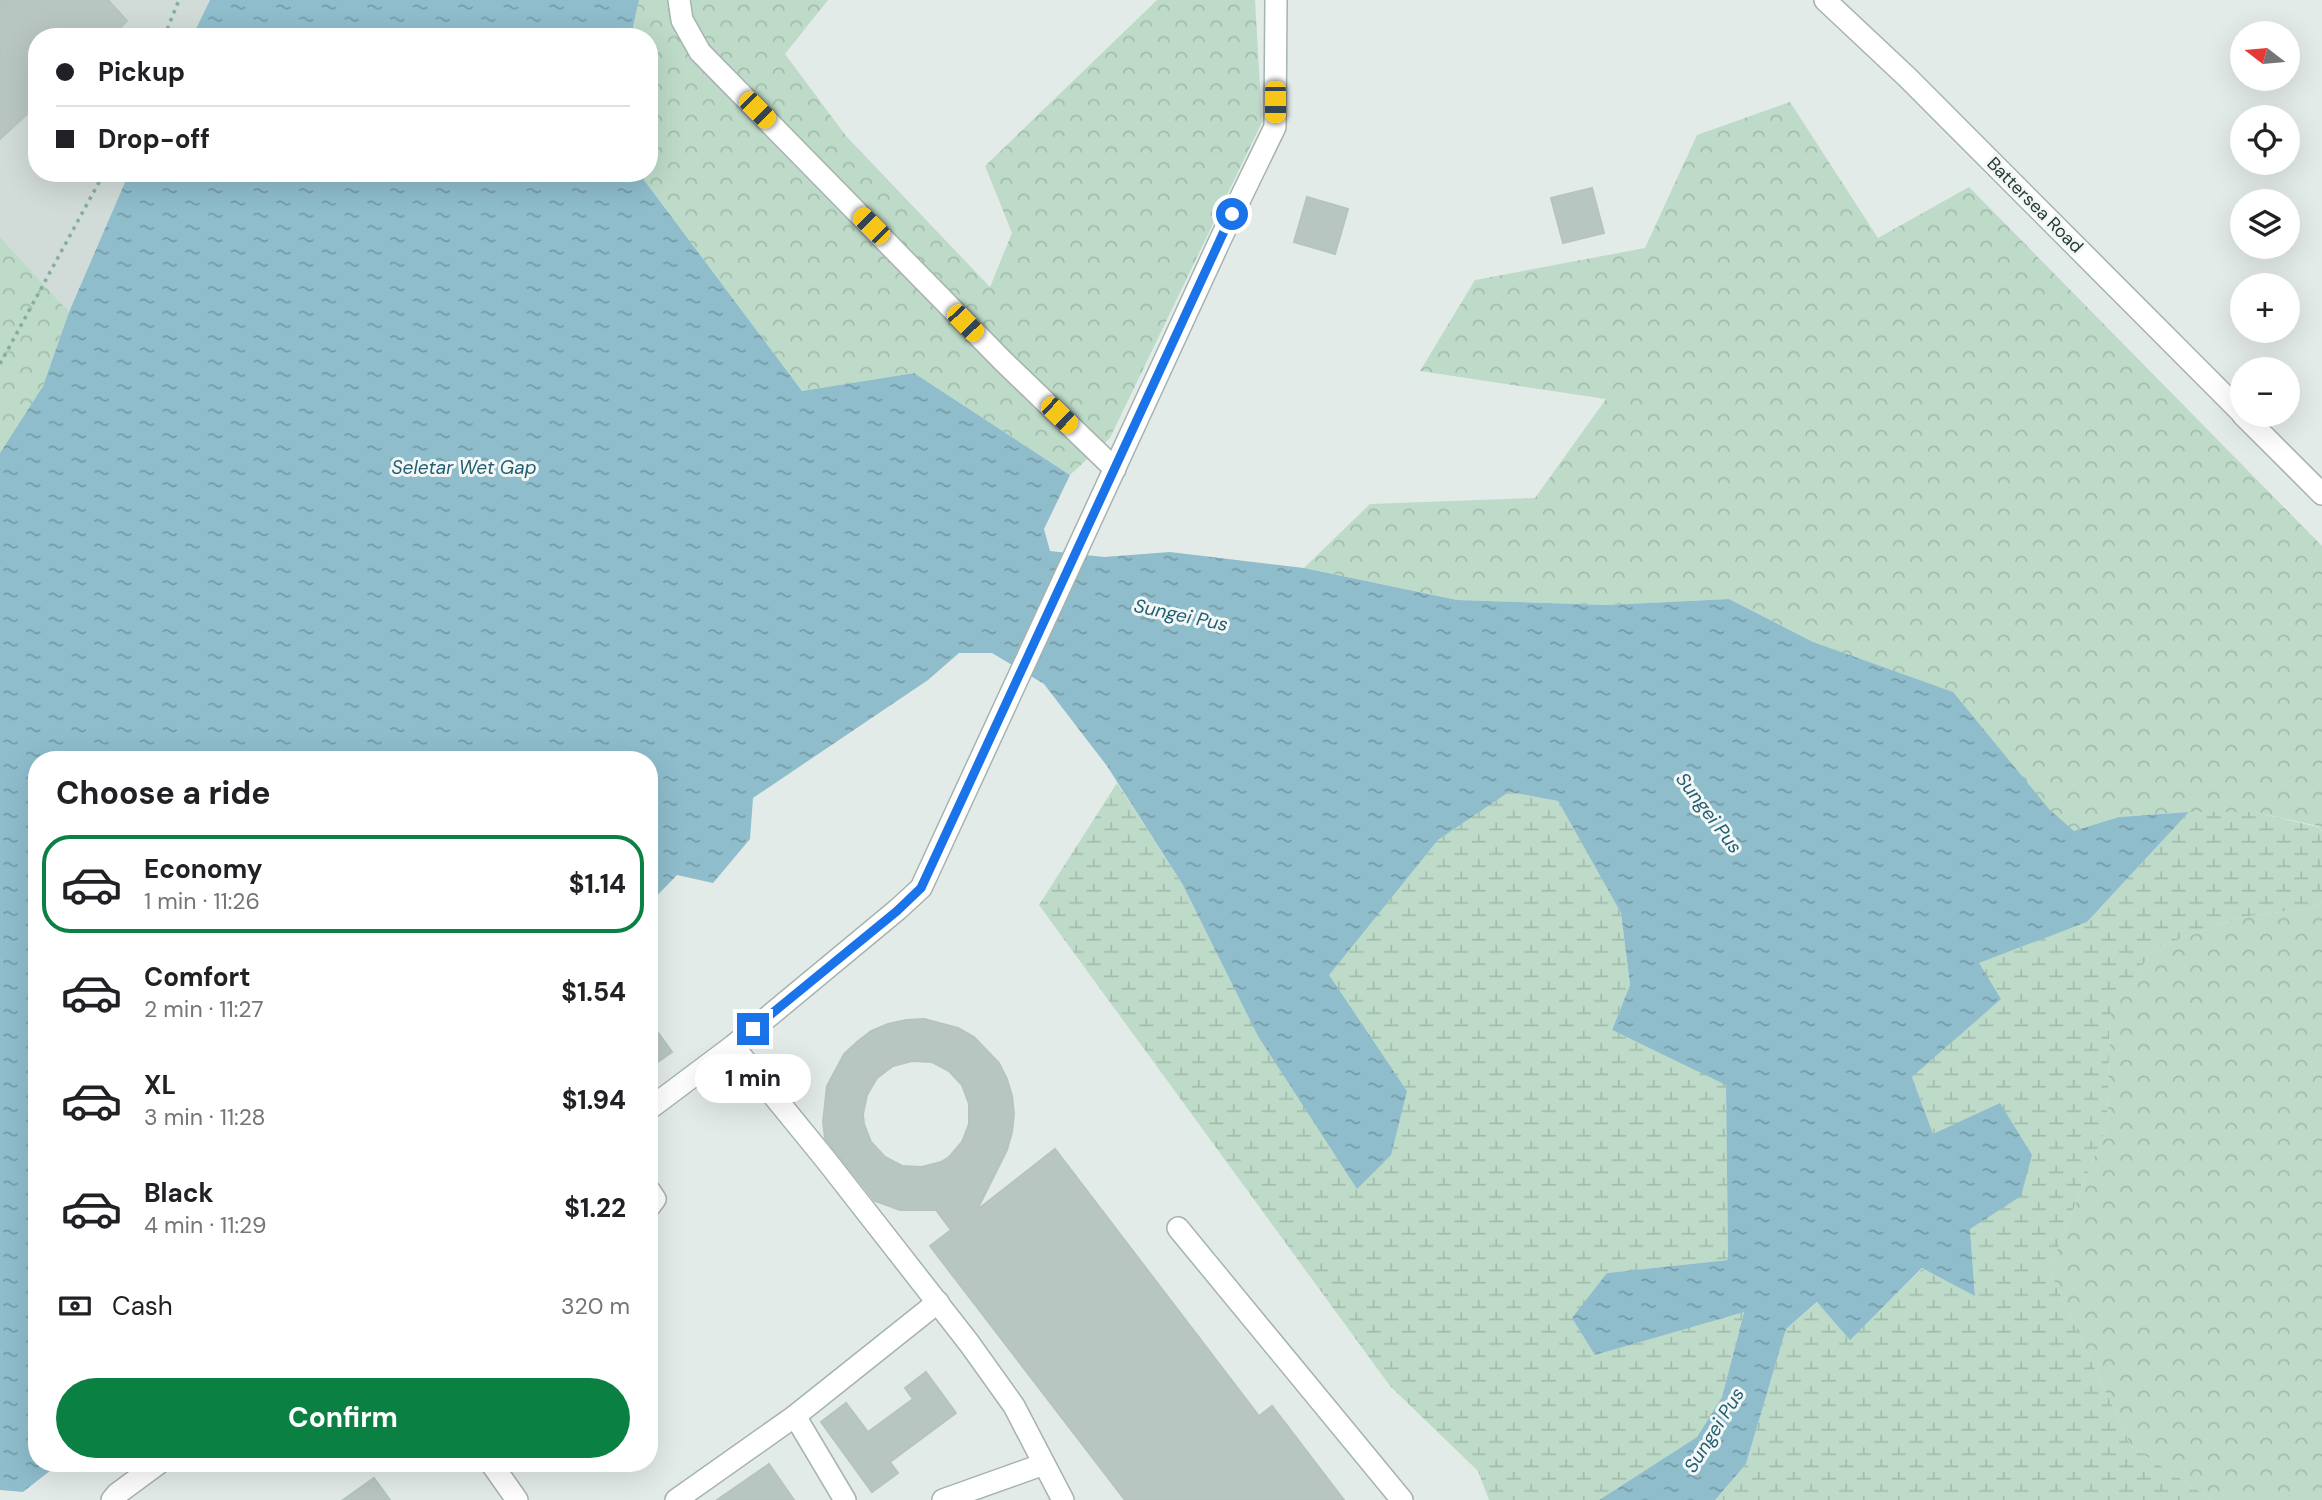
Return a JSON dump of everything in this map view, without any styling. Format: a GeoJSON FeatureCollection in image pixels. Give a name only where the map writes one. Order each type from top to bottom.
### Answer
{"type":"FeatureCollection","features":[{"type":"Feature","properties":{"kind":"lane"},"geometry":{"type":"LineString","coordinates":[[679,0],[682,20],[700,52],[1003,361],[1115,469]]}},
{"type":"Feature","properties":{"kind":"lane"},"geometry":{"type":"LineString","coordinates":[[658,1102],[733,1046],[897,911],[921,888],[1275,127],[1276,0]]}},
{"type":"Feature","properties":{"kind":"lane","name":"Battersea Road"},"geometry":{"type":"LineString","coordinates":[[1825,0],[1908,77],[2230,401]]}},
{"type":"Feature","properties":{"kind":"lane","name":"Battersea Road"},"geometry":{"type":"LineString","coordinates":[[2256,427],[2322,494]]}},
{"type":"Feature","properties":{"kind":"lane"},"geometry":{"type":"LineString","coordinates":[[733,1046],[938,1302],[1014,1406],[1063,1500]]}},
{"type":"Feature","properties":{"kind":"lane"},"geometry":{"type":"LineString","coordinates":[[1178,1228],[1402,1500]]}},
{"type":"Feature","properties":{"kind":"lane"},"geometry":{"type":"LineString","coordinates":[[676,1500],[795,1416],[938,1302]]}},
{"type":"Feature","properties":{"kind":"lane"},"geometry":{"type":"LineString","coordinates":[[795,1416],[845,1500]]}},
{"type":"Feature","properties":{"kind":"lane"},"geometry":{"type":"LineString","coordinates":[[945,1500],[1044,1464]]}},
{"type":"Feature","properties":{"kind":"lane"},"geometry":{"type":"LineString","coordinates":[[112,1500],[147,1472]]}},
{"type":"Feature","properties":{"kind":"lane"},"geometry":{"type":"LineString","coordinates":[[497,1472],[517,1500]]}},
{"type":"Feature","properties":{"kind":"path"},"geometry":{"type":"LineString","coordinates":[[168,28],[179,0]]}},
{"type":"Feature","properties":{"kind":"path"},"geometry":{"type":"LineString","coordinates":[[0,364],[99,182]]}},
{"type":"Feature","properties":{"kind":"shaded area"},"geometry":{"type":"Polygon","coordinates":[[[0,0],[210,0],[196,28],[28,28],[28,182],[125,182],[69,312],[0,237],[0,0]]]}},
{"type":"Feature","properties":{"kind":"green space"},"geometry":{"type":"Polygon","coordinates":[[[639,0],[828,0],[785,54],[846,136],[990,287],[1012,233],[985,166],[1157,0],[1255,0],[1262,122],[1110,438],[1070,475],[914,373],[802,391],[645,182],[658,182],[658,28],[633,27],[639,0]]]}},
{"type":"Feature","properties":{"kind":"green space"},"geometry":{"type":"Polygon","coordinates":[[[1790,102],[1878,238],[1969,187],[2322,546],[2322,831],[2318,826],[2254,812],[2189,812],[2119,817],[2074,832],[2049,809],[1813,642],[1729,599],[1607,605],[1457,600],[1304,568],[1370,504],[1535,498],[1606,399],[1420,371],[1475,280],[1645,248],[1697,135],[1790,102]]]}},
{"type":"Feature","properties":{"kind":"green space"},"geometry":{"type":"Polygon","coordinates":[[[0,237],[69,312],[43,386],[0,453],[0,237]]]}},
{"type":"Feature","properties":{"kind":"green space"},"geometry":{"type":"Polygon","coordinates":[[[1117,783],[1183,885],[1407,1091],[1328,975],[1438,840],[1509,792],[1558,801],[1621,913],[1630,985],[1612,1030],[1726,1084],[1728,1260],[1607,1273],[1595,1355],[1744,1311],[1722,1397],[1697,1437],[1599,1500],[1489,1500],[1478,1471],[1390,1386],[1039,905],[1117,783]]]}},
{"type":"Feature","properties":{"kind":"green space"},"geometry":{"type":"Polygon","coordinates":[[[2189,812],[2254,812],[2318,827],[2322,831],[2322,902],[2312,908],[2242,917],[2154,948],[2110,1014],[2107,1125],[2049,1270],[2131,1446],[2212,1500],[1715,1500],[1746,1464],[1786,1329],[1818,1302],[1850,1339],[1923,1268],[1975,1295],[1970,1229],[2020,1196],[1933,1134],[1912,1077],[2000,999],[1978,963],[2087,922],[2189,812]]]}},
{"type":"Feature","properties":{"kind":"green space"},"geometry":{"type":"Polygon","coordinates":[[[2322,902],[2322,1500],[2212,1500],[2131,1446],[2049,1270],[2107,1125],[2110,1014],[2154,948],[2242,917],[2312,908],[2322,902]]]}},
{"type":"Feature","properties":{"kind":"water"},"geometry":{"type":"Polygon","coordinates":[[[210,0],[639,0],[633,28],[196,28],[210,0]]]}},
{"type":"Feature","properties":{"kind":"water","name":"Seletar Wet Gap"},"geometry":{"type":"Polygon","coordinates":[[[125,182],[645,182],[802,391],[914,373],[1070,475],[1044,529],[1050,551],[1104,557],[1170,552],[1304,568],[1457,600],[1607,605],[1729,599],[1813,642],[1953,692],[2049,809],[2074,831],[2119,817],[2189,812],[2087,922],[1979,963],[2001,999],[1912,1077],[1933,1134],[2000,1103],[2032,1155],[2021,1196],[1970,1229],[1975,1296],[1922,1268],[1850,1340],[1817,1302],[1786,1329],[1746,1464],[1715,1500],[1599,1500],[1697,1437],[1722,1397],[1744,1312],[1595,1355],[1572,1318],[1607,1273],[1728,1260],[1726,1085],[1612,1030],[1630,985],[1621,913],[1558,801],[1509,792],[1438,840],[1329,975],[1407,1091],[1391,1155],[1357,1189],[1258,1036],[1183,885],[1107,766],[1044,684],[992,653],[959,653],[928,680],[753,798],[750,839],[713,883],[677,875],[658,895],[658,751],[28,751],[28,1472],[49,1472],[23,1492],[0,1490],[0,453],[43,386],[69,312],[125,182]]]}},
{"type":"Feature","properties":{"kind":"building"},"geometry":{"type":"Polygon","coordinates":[[[0,0],[108,0],[127,21],[120,28],[28,28],[28,113],[0,139],[0,0]]]}},
{"type":"Feature","properties":{"kind":"building"},"geometry":{"type":"Polygon","coordinates":[[[1592,188],[1604,233],[1563,243],[1551,198],[1592,188]]]}},
{"type":"Feature","properties":{"kind":"building"},"geometry":{"type":"Polygon","coordinates":[[[1307,197],[1348,209],[1335,254],[1294,242],[1307,197]]]}},
{"type":"Feature","properties":{"kind":"building"},"geometry":{"type":"Polygon","coordinates":[[[924,1019],[958,1028],[974,1037],[999,1063],[1007,1079],[1014,1114],[1012,1132],[1007,1150],[977,1210],[1055,1149],[1259,1416],[1272,1406],[1344,1500],[1125,1500],[930,1246],[951,1230],[936,1210],[900,1210],[875,1201],[825,1138],[823,1122],[827,1086],[844,1054],[871,1031],[906,1020],[924,1019]],[[912,1061],[893,1066],[877,1078],[867,1095],[863,1114],[871,1142],[885,1157],[902,1166],[922,1167],[949,1157],[962,1142],[969,1124],[969,1104],[962,1085],[949,1071],[932,1062],[912,1061]]]}},
{"type":"Feature","properties":{"kind":"building"},"geometry":{"type":"Polygon","coordinates":[[[658,1033],[672,1052],[658,1062],[658,1033]]]}},
{"type":"Feature","properties":{"kind":"building"},"geometry":{"type":"Polygon","coordinates":[[[926,1372],[956,1413],[890,1462],[898,1473],[872,1492],[821,1422],[846,1403],[868,1432],[913,1399],[905,1388],[926,1372]]]}},
{"type":"Feature","properties":{"kind":"building"},"geometry":{"type":"Polygon","coordinates":[[[769,1464],[794,1500],[717,1500],[769,1464]]]}},
{"type":"Feature","properties":{"kind":"building"},"geometry":{"type":"Polygon","coordinates":[[[374,1478],[390,1500],[343,1500],[374,1478]]]}},
{"type":"Feature","properties":{"kind":"route"},"geometry":{"type":"LineString","coordinates":[[753,1029],[897,911],[921,888],[1232,214]]}},
{"type":"Feature","properties":{"kind":"water label","name":"Sungei Pus"},"geometry":{"type":"Point","coordinates":[1181,615]}},
{"type":"Feature","properties":{"kind":"water label","name":"Sungei Pus"},"geometry":{"type":"Point","coordinates":[1709,813]}},
{"type":"Feature","properties":{"kind":"water label","name":"Sungei Pus"},"geometry":{"type":"Point","coordinates":[1714,1430]}}]}
